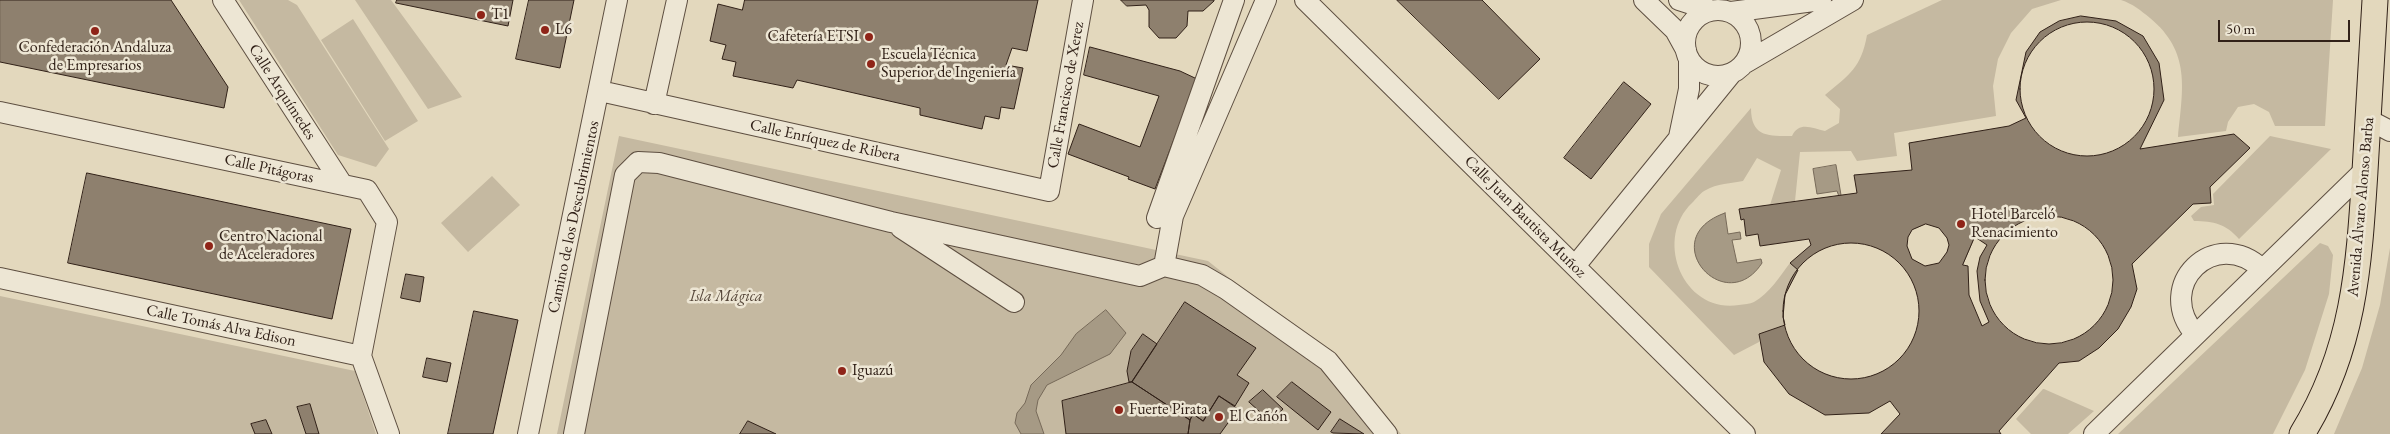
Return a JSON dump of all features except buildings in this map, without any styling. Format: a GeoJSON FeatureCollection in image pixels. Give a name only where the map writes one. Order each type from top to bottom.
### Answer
{"type":"FeatureCollection","features":[{"type":"Feature","properties":{"kind":"main road","name":"Avenida Álvaro Alonso Barba"},"geometry":{"type":"LineString","coordinates":[[2302,434],[2329,383],[2343,343],[2353,304],[2361,239],[2365,170],[2379,125],[2375,0]]}},
{"type":"Feature","properties":{"kind":"street","name":"Calle Arquímedes"},"geometry":{"type":"LineString","coordinates":[[223,0],[342,184]]}},
{"type":"Feature","properties":{"kind":"street","name":"Camino de los Descubrimientos"},"geometry":{"type":"LineString","coordinates":[[528,434],[618,0]]}},
{"type":"Feature","properties":{"kind":"street"},"geometry":{"type":"LineString","coordinates":[[654,104],[678,0]]}},
{"type":"Feature","properties":{"kind":"street","name":"Calle Francisco de Xerez"},"geometry":{"type":"LineString","coordinates":[[1049,191],[1082,0]]}},
{"type":"Feature","properties":{"kind":"street"},"geometry":{"type":"LineString","coordinates":[[1157,218],[1234,0]]}},
{"type":"Feature","properties":{"kind":"street"},"geometry":{"type":"LineString","coordinates":[[1164,266],[1173,216],[1266,0]]}},
{"type":"Feature","properties":{"kind":"street","name":"Calle Juan Bautista Muñoz"},"geometry":{"type":"LineString","coordinates":[[1305,0],[1746,434]]}},
{"type":"Feature","properties":{"kind":"street"},"geometry":{"type":"LineString","coordinates":[[1644,0],[1674,30],[1688,55],[1704,73],[1722,76],[1738,69],[1853,0]]}},
{"type":"Feature","properties":{"kind":"street"},"geometry":{"type":"LineString","coordinates":[[1679,0],[1710,10]]}},
{"type":"Feature","properties":{"kind":"street"},"geometry":{"type":"LineString","coordinates":[[1678,141],[1690,89],[1687,30],[1692,21],[1700,14],[1710,10],[1720,9],[1731,12],[1821,0]]}},
{"type":"Feature","properties":{"kind":"street"},"geometry":{"type":"LineString","coordinates":[[1575,266],[1738,69],[1751,49],[1751,34],[1746,25],[1731,12]]}},
{"type":"Feature","properties":{"kind":"street","name":"Calle Enríquez de Ribera"},"geometry":{"type":"LineString","coordinates":[[600,91],[1049,191]]}},
{"type":"Feature","properties":{"kind":"street","name":"Calle Pitágoras"},"geometry":{"type":"LineString","coordinates":[[0,112],[367,190],[387,222],[361,356]]}},
{"type":"Feature","properties":{"kind":"street"},"geometry":{"type":"LineString","coordinates":[[574,434],[625,175],[638,162],[658,163],[891,222],[1140,276],[1164,266],[1202,275],[1226,289],[1328,361],[1392,431]]}},
{"type":"Feature","properties":{"kind":"street"},"geometry":{"type":"LineString","coordinates":[[2094,434],[2365,170]]}},
{"type":"Feature","properties":{"kind":"street"},"geometry":{"type":"LineString","coordinates":[[891,222],[1014,302]]}},
{"type":"Feature","properties":{"kind":"street"},"geometry":{"type":"LineString","coordinates":[[2195,334],[2184,319],[2180,300],[2184,281],[2195,266],[2211,256],[2230,253],[2247,258],[2262,269]]}},
{"type":"Feature","properties":{"kind":"street","name":"Calle Tomás Alva Edison"},"geometry":{"type":"LineString","coordinates":[[0,278],[361,356]]}},
{"type":"Feature","properties":{"kind":"street"},"geometry":{"type":"LineString","coordinates":[[361,356],[389,434]]}},
{"type":"Feature","properties":{"kind":"green space"},"geometry":{"type":"Polygon","coordinates":[[[239,0],[288,0],[297,5],[389,149],[376,167],[338,155],[239,0]]]}},
{"type":"Feature","properties":{"kind":"green space"},"geometry":{"type":"Polygon","coordinates":[[[355,0],[391,0],[462,97],[428,109],[355,0]]]}},
{"type":"Feature","properties":{"kind":"green space"},"geometry":{"type":"Polygon","coordinates":[[[1942,0],[2061,0],[2032,9],[2011,33],[1998,59],[1993,86],[1996,116],[1894,133],[1897,156],[1857,161],[1851,151],[1800,152],[1795,201],[1770,205],[1781,170],[1757,158],[1743,181],[1714,186],[1704,191],[1692,203],[1681,218],[1675,236],[1675,254],[1680,271],[1690,286],[1703,298],[1720,305],[1752,303],[1769,290],[1790,263],[1798,270],[1790,282],[1785,296],[1783,311],[1785,325],[1759,334],[1759,342],[1734,355],[1649,267],[1649,244],[1661,214],[1751,108],[1754,125],[1758,130],[1768,135],[1792,136],[1798,128],[1802,127],[1811,127],[1825,131],[1839,123],[1840,109],[1825,95],[1848,75],[1858,63],[1867,35],[1942,0]]]}},
{"type":"Feature","properties":{"kind":"green space"},"geometry":{"type":"Polygon","coordinates":[[[2121,0],[2333,0],[2325,126],[2275,126],[2269,112],[2254,104],[2238,107],[2228,122],[2226,131],[2178,137],[2182,87],[2178,58],[2172,44],[2163,31],[2140,10],[2121,0]]]}},
{"type":"Feature","properties":{"kind":"green space"},"geometry":{"type":"Polygon","coordinates":[[[353,19],[418,121],[385,141],[321,40],[353,19]]]}},
{"type":"Feature","properties":{"kind":"green space","name":"Isla Mágica"},"geometry":{"type":"Polygon","coordinates":[[[619,136],[1208,261],[1276,315],[1335,355],[1401,434],[557,434],[619,136]]]}},
{"type":"Feature","properties":{"kind":"green space"},"geometry":{"type":"Polygon","coordinates":[[[2270,136],[2331,149],[2239,239],[2219,224],[2194,221],[2191,216],[2201,207],[2214,205],[2213,194],[2270,136]]]}},
{"type":"Feature","properties":{"kind":"green space"},"geometry":{"type":"Polygon","coordinates":[[[492,176],[520,205],[468,252],[441,223],[492,176]]]}},
{"type":"Feature","properties":{"kind":"green space"},"geometry":{"type":"Polygon","coordinates":[[[2320,243],[2328,246],[2333,255],[2329,294],[2305,370],[2273,434],[2118,434],[2320,243]]]}},
{"type":"Feature","properties":{"kind":"green space"},"geometry":{"type":"Polygon","coordinates":[[[2390,248],[2390,434],[2334,434],[2362,368],[2380,305],[2390,248]]]}},
{"type":"Feature","properties":{"kind":"green space"},"geometry":{"type":"Polygon","coordinates":[[[0,296],[355,371],[376,434],[0,434],[0,296]]]}},
{"type":"Feature","properties":{"kind":"green space"},"geometry":{"type":"Polygon","coordinates":[[[2043,389],[2094,411],[2068,434],[2031,434],[2016,419],[2043,389]]]}},
{"type":"Feature","properties":{"kind":"shaded area"},"geometry":{"type":"Polygon","coordinates":[[[1836,165],[1843,207],[1837,191],[1817,194],[1813,169],[1836,165]]]}},
{"type":"Feature","properties":{"kind":"shaded area"},"geometry":{"type":"Polygon","coordinates":[[[1725,213],[1728,234],[1740,232],[1741,239],[1732,240],[1737,263],[1761,259],[1762,263],[1747,278],[1730,283],[1715,279],[1703,269],[1695,255],[1695,239],[1704,225],[1725,213]]]}},
{"type":"Feature","properties":{"kind":"shaded area"},"geometry":{"type":"Polygon","coordinates":[[[1106,310],[1126,333],[1110,354],[1047,385],[1038,400],[1036,411],[1044,434],[1021,434],[1015,423],[1017,413],[1025,403],[1031,385],[1061,355],[1076,334],[1106,310]]]}},
{"type":"Feature","properties":{"kind":"place","name":"T1"},"geometry":{"type":"Point","coordinates":[481,15]}},
{"type":"Feature","properties":{"kind":"place","name":"L6"},"geometry":{"type":"Point","coordinates":[545,30]}},
{"type":"Feature","properties":{"kind":"place","name":"Confederación Andaluza de Empresarios"},"geometry":{"type":"Point","coordinates":[95,31]}},
{"type":"Feature","properties":{"kind":"place","name":"Cafetería ETSI"},"geometry":{"type":"Point","coordinates":[869,37]}},
{"type":"Feature","properties":{"kind":"place","name":"Escuela Técnica Superior de Ingeniería"},"geometry":{"type":"Point","coordinates":[871,64]}},
{"type":"Feature","properties":{"kind":"place","name":"Hotel Barceló Renacimiento"},"geometry":{"type":"Point","coordinates":[1961,224]}},
{"type":"Feature","properties":{"kind":"place","name":"Centro Nacional de Aceleradores"},"geometry":{"type":"Point","coordinates":[209,246]}},
{"type":"Feature","properties":{"kind":"place","name":"Iguazú"},"geometry":{"type":"Point","coordinates":[842,371]}},
{"type":"Feature","properties":{"kind":"place","name":"Fuerte Pirata"},"geometry":{"type":"Point","coordinates":[1119,410]}},
{"type":"Feature","properties":{"kind":"place","name":"El Cañón"},"geometry":{"type":"Point","coordinates":[1219,417]}}]}
